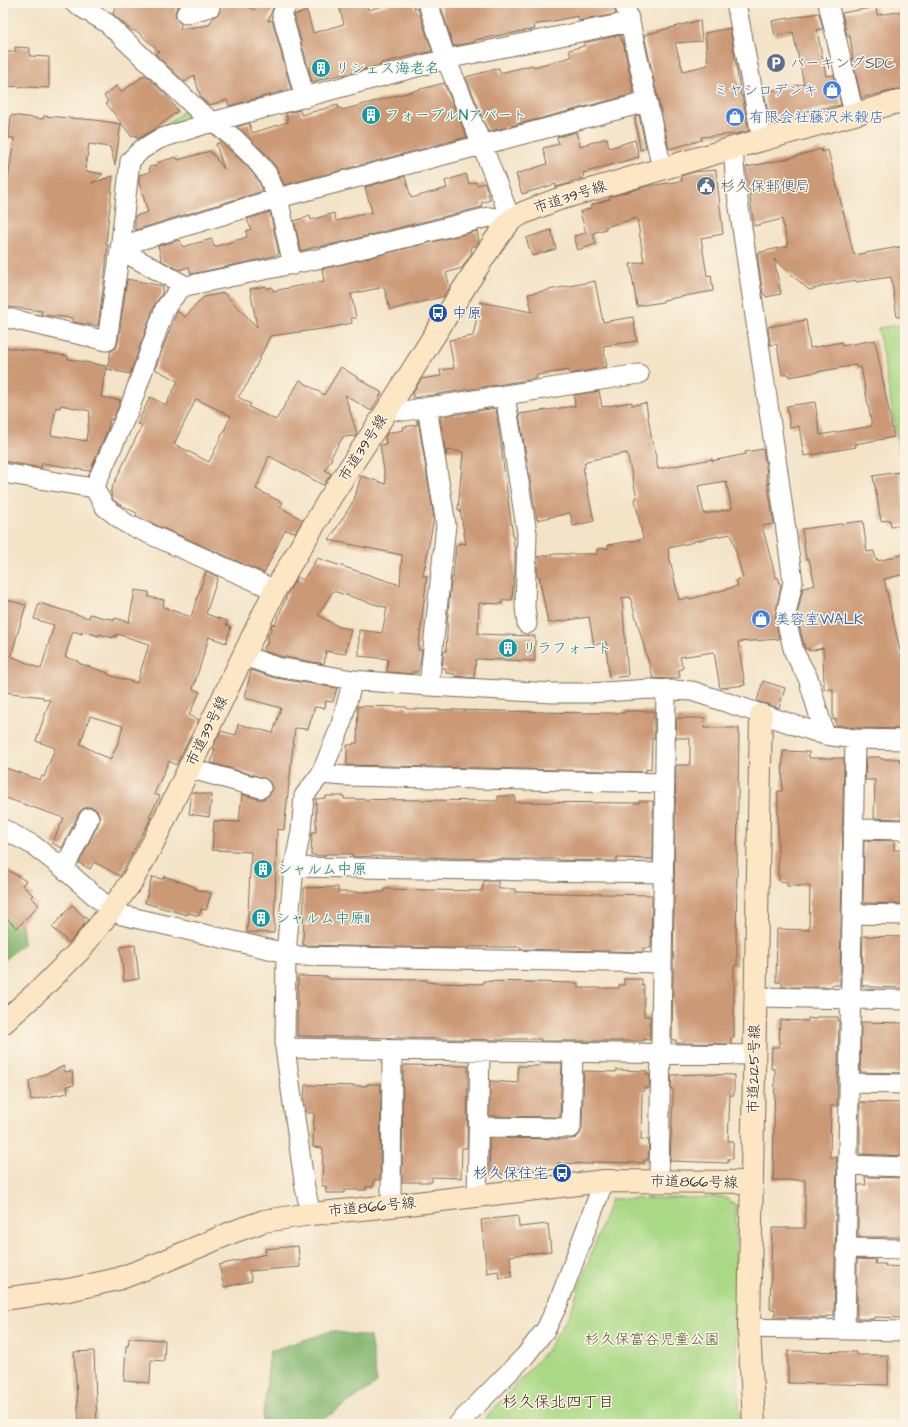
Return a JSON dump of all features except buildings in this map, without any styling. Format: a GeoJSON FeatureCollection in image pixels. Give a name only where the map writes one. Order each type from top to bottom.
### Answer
{"type":"FeatureCollection","features":[{"type":"Feature","properties":{"kind":"street"},"geometry":{"type":"LineString","coordinates":[[74,3],[107,23],[178,91],[212,122],[234,138],[255,159],[267,174],[278,198],[293,265]]}},
{"type":"Feature","properties":{"kind":"street"},"geometry":{"type":"LineString","coordinates":[[186,14],[210,7],[210,3]]}},
{"type":"Feature","properties":{"kind":"street"},"geometry":{"type":"LineString","coordinates":[[288,3],[282,14],[305,98]]}},
{"type":"Feature","properties":{"kind":"street"},"geometry":{"type":"LineString","coordinates":[[94,488],[130,407],[165,308],[179,290],[186,286],[293,265],[489,217],[511,220],[446,59],[428,3]]}},
{"type":"Feature","properties":{"kind":"street"},"geometry":{"type":"LineString","coordinates":[[624,3],[630,22],[662,169]]}},
{"type":"Feature","properties":{"kind":"street"},"geometry":{"type":"LineString","coordinates":[[736,3],[762,140]]}},
{"type":"Feature","properties":{"kind":"street"},"geometry":{"type":"LineString","coordinates":[[828,3],[854,114]]}},
{"type":"Feature","properties":{"kind":"street"},"geometry":{"type":"LineString","coordinates":[[3,317],[107,341],[120,250],[130,161],[141,150],[159,139],[212,122],[446,59],[630,22]]}},
{"type":"Feature","properties":{"kind":"street","name":"市道39号線"},"geometry":{"type":"LineString","coordinates":[[3,1023],[43,987],[80,950],[132,881],[153,843],[188,768],[244,656],[274,590],[330,498],[493,243],[511,220],[523,213],[556,200],[733,148],[905,100]]}},
{"type":"Feature","properties":{"kind":"street"},"geometry":{"type":"LineString","coordinates":[[120,250],[134,242],[278,198],[647,102]]}},
{"type":"Feature","properties":{"kind":"street"},"geometry":{"type":"LineString","coordinates":[[733,148],[736,186],[779,478],[792,582],[786,614],[787,624],[794,652],[808,678],[825,735]]}},
{"type":"Feature","properties":{"kind":"street"},"geometry":{"type":"LineString","coordinates":[[120,250],[186,286]]}},
{"type":"Feature","properties":{"kind":"street"},"geometry":{"type":"LineString","coordinates":[[388,409],[404,411],[639,374]]}},
{"type":"Feature","properties":{"kind":"street"},"geometry":{"type":"LineString","coordinates":[[505,395],[527,533],[527,624]]}},
{"type":"Feature","properties":{"kind":"street"},"geometry":{"type":"LineString","coordinates":[[427,407],[446,525],[429,686]]}},
{"type":"Feature","properties":{"kind":"street"},"geometry":{"type":"LineString","coordinates":[[3,473],[94,488]]}},
{"type":"Feature","properties":{"kind":"street"},"geometry":{"type":"LineString","coordinates":[[94,488],[105,507],[127,524],[274,590]]}},
{"type":"Feature","properties":{"kind":"street"},"geometry":{"type":"LineString","coordinates":[[244,656],[277,667],[353,680],[429,686],[560,693],[589,693],[650,689],[692,691],[825,735],[855,739],[905,740]]}},
{"type":"Feature","properties":{"kind":"street"},"geometry":{"type":"LineString","coordinates":[[311,1214],[305,1188],[285,1048],[286,953],[294,867],[301,832],[304,796],[321,774],[340,728],[353,680]]}},
{"type":"Feature","properties":{"kind":"street"},"geometry":{"type":"LineString","coordinates":[[659,1181],[666,689]]}},
{"type":"Feature","properties":{"kind":"street","name":"市道2125号線"},"geometry":{"type":"LineString","coordinates":[[754,1424],[749,1328],[761,714]]}},
{"type":"Feature","properties":{"kind":"street"},"geometry":{"type":"LineString","coordinates":[[844,1330],[855,739]]}},
{"type":"Feature","properties":{"kind":"street"},"geometry":{"type":"LineString","coordinates":[[188,768],[261,788]]}},
{"type":"Feature","properties":{"kind":"street"},"geometry":{"type":"LineString","coordinates":[[321,774],[344,776],[665,783]]}},
{"type":"Feature","properties":{"kind":"street"},"geometry":{"type":"LineString","coordinates":[[64,869],[90,818]]}},
{"type":"Feature","properties":{"kind":"street"},"geometry":{"type":"LineString","coordinates":[[3,829],[33,845],[64,869],[111,910],[122,915],[299,956],[662,963]]}},
{"type":"Feature","properties":{"kind":"street"},"geometry":{"type":"LineString","coordinates":[[853,829],[905,830]]}},
{"type":"Feature","properties":{"kind":"street"},"geometry":{"type":"LineString","coordinates":[[294,867],[663,873]]}},
{"type":"Feature","properties":{"kind":"street"},"geometry":{"type":"LineString","coordinates":[[852,914],[905,915]]}},
{"type":"Feature","properties":{"kind":"street"},"geometry":{"type":"LineString","coordinates":[[756,997],[905,1000]]}},
{"type":"Feature","properties":{"kind":"street"},"geometry":{"type":"LineString","coordinates":[[285,1048],[755,1055]]}},
{"type":"Feature","properties":{"kind":"street"},"geometry":{"type":"LineString","coordinates":[[391,1206],[392,1050]]}},
{"type":"Feature","properties":{"kind":"street"},"geometry":{"type":"LineString","coordinates":[[477,1195],[480,1051]]}},
{"type":"Feature","properties":{"kind":"street"},"geometry":{"type":"LineString","coordinates":[[479,1127],[571,1128],[573,1053]]}},
{"type":"Feature","properties":{"kind":"street"},"geometry":{"type":"LineString","coordinates":[[849,1083],[905,1084]]}},
{"type":"Feature","properties":{"kind":"street"},"geometry":{"type":"LineString","coordinates":[[848,1165],[905,1167]]}},
{"type":"Feature","properties":{"kind":"street"},"geometry":{"type":"LineString","coordinates":[[458,1424],[525,1356],[546,1329],[558,1304],[604,1181]]}},
{"type":"Feature","properties":{"kind":"street","name":"市道866号線"},"geometry":{"type":"LineString","coordinates":[[3,1299],[69,1290],[118,1279],[240,1230],[264,1222],[311,1214],[604,1181],[752,1182]]}},
{"type":"Feature","properties":{"kind":"street"},"geometry":{"type":"LineString","coordinates":[[846,1248],[905,1249]]}},
{"type":"Feature","properties":{"kind":"street"},"geometry":{"type":"LineString","coordinates":[[749,1328],[905,1331]]}},
{"type":"Feature","properties":{"kind":"green space"},"geometry":{"type":"Polygon","coordinates":[[[187,108],[201,122],[156,133],[187,108]]]}},
{"type":"Feature","properties":{"kind":"green space"},"geometry":{"type":"Polygon","coordinates":[[[905,324],[905,485],[878,328],[905,324]]]}},
{"type":"Feature","properties":{"kind":"green space"},"geometry":{"type":"Polygon","coordinates":[[[3,901],[20,905],[24,943],[3,961],[3,901]]]}},
{"type":"Feature","properties":{"kind":"green space","name":"杉久保富谷児童公園"},"geometry":{"type":"Polygon","coordinates":[[[724,1197],[736,1205],[736,1330],[740,1424],[480,1424],[547,1350],[570,1313],[611,1199],[724,1197]]]}},
{"type":"Feature","properties":{"kind":"green space"},"geometry":{"type":"Polygon","coordinates":[[[331,1331],[370,1337],[377,1383],[316,1424],[262,1424],[270,1351],[331,1331]]]}},
{"type":"Feature","properties":{"kind":"place","name":"パーキングSDC"},"geometry":{"type":"Point","coordinates":[776,63]}},
{"type":"Feature","properties":{"kind":"place","name":"リシェス海老名"},"geometry":{"type":"Point","coordinates":[321,68]}},
{"type":"Feature","properties":{"kind":"place","name":"ミヤシロデンキ"},"geometry":{"type":"Point","coordinates":[832,90]}},
{"type":"Feature","properties":{"kind":"place","name":"フォーブルNアパート"},"geometry":{"type":"Point","coordinates":[371,115]}},
{"type":"Feature","properties":{"kind":"place","name":"有限会社藤沢米穀店"},"geometry":{"type":"Point","coordinates":[735,117]}},
{"type":"Feature","properties":{"kind":"place","name":"杉久保郵便局"},"geometry":{"type":"Point","coordinates":[706,186]}},
{"type":"Feature","properties":{"kind":"place","name":"中原"},"geometry":{"type":"Point","coordinates":[438,313]}},
{"type":"Feature","properties":{"kind":"place","name":"美容室WALK"},"geometry":{"type":"Point","coordinates":[761,619]}},
{"type":"Feature","properties":{"kind":"place","name":"リラフォート"},"geometry":{"type":"Point","coordinates":[508,648]}},
{"type":"Feature","properties":{"kind":"place","name":"シャルム中原"},"geometry":{"type":"Point","coordinates":[263,869]}},
{"type":"Feature","properties":{"kind":"place","name":"シャルム中原II"},"geometry":{"type":"Point","coordinates":[261,918]}},
{"type":"Feature","properties":{"kind":"place","name":"杉久保住宅"},"geometry":{"type":"Point","coordinates":[562,1173]}},
{"type":"Feature","properties":{"kind":"district","name":"杉久保北四丁目"},"geometry":{"type":"Point","coordinates":[558,1402]}}]}
